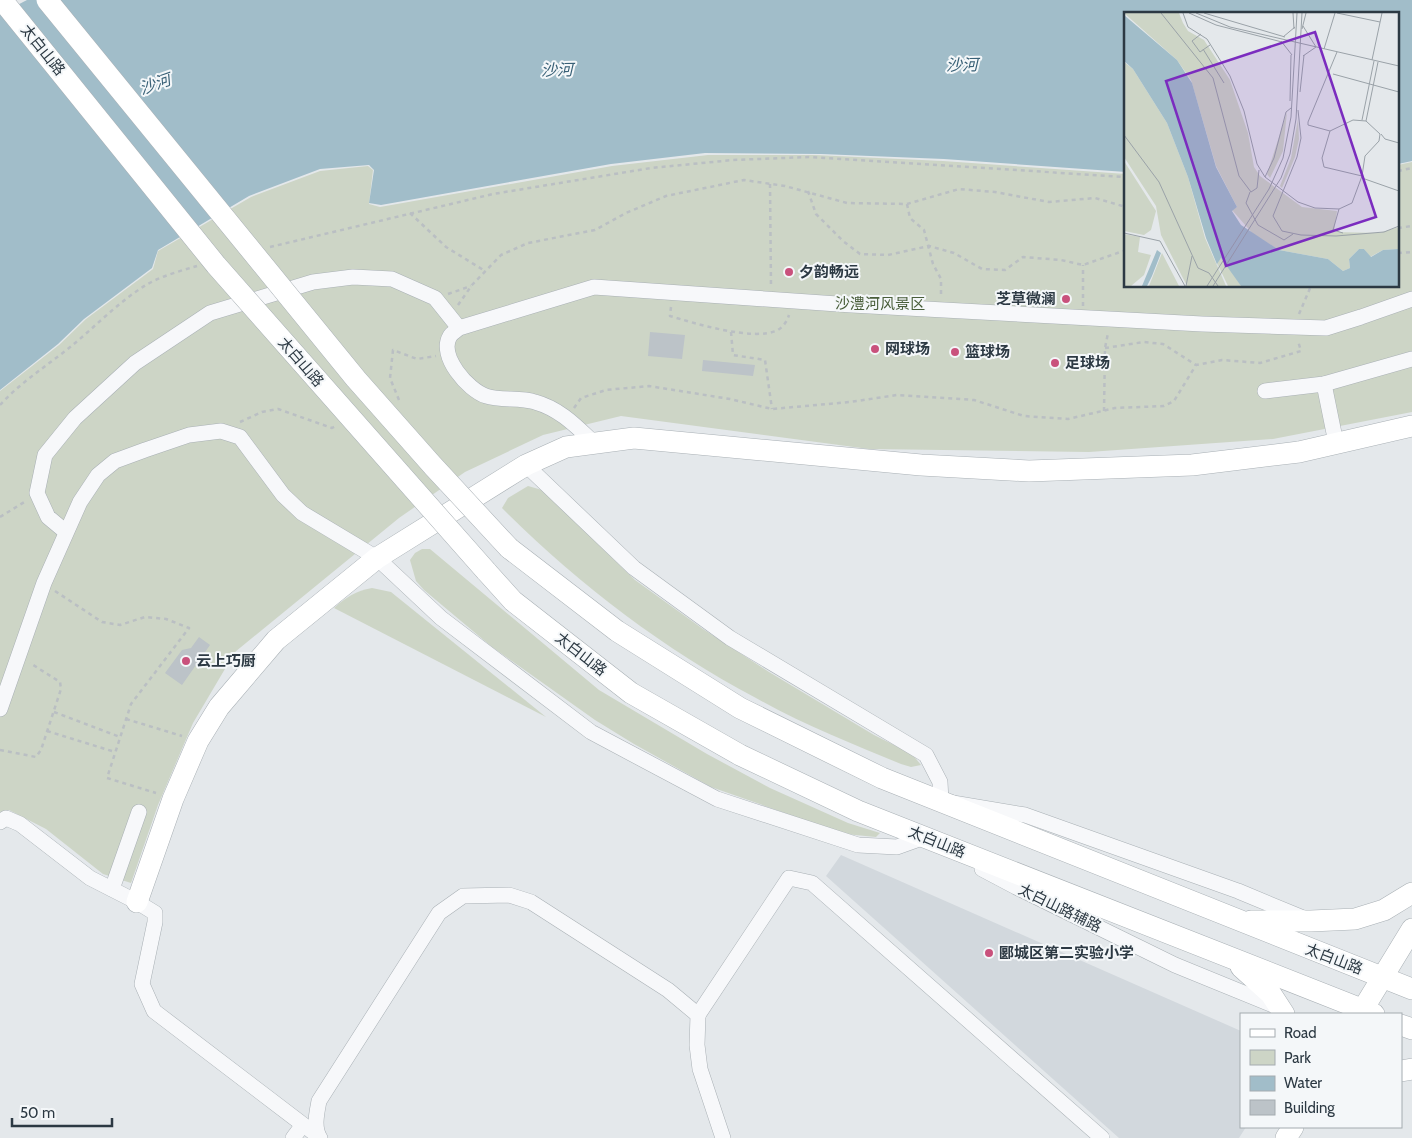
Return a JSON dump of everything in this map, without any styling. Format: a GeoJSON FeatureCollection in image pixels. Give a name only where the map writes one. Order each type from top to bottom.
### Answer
{"type":"FeatureCollection","features":[{"type":"Feature","properties":{"kind":"main road","name":"太白山路"},"geometry":{"type":"LineString","coordinates":[[2,0],[216,264],[513,601],[631,693],[740,755],[858,811],[1366,1013]]}},
{"type":"Feature","properties":{"kind":"main road","name":"太白山路"},"geometry":{"type":"LineString","coordinates":[[47,0],[356,379],[433,466],[509,548],[617,631],[740,708],[882,778],[1412,989]]}},
{"type":"Feature","properties":{"kind":"main road"},"geometry":{"type":"LineString","coordinates":[[137,902],[173,798],[198,741],[219,707],[276,640],[377,558],[526,464],[566,447],[634,438],[921,465],[1029,471],[1192,465],[1299,452],[1412,426]]}},
{"type":"Feature","properties":{"kind":"main road"},"geometry":{"type":"LineString","coordinates":[[1239,921],[1311,922],[1355,919],[1384,910],[1412,893]]}},
{"type":"Feature","properties":{"kind":"main road"},"geometry":{"type":"LineString","coordinates":[[1366,1013],[1382,978],[1412,929]]}},
{"type":"Feature","properties":{"kind":"main road"},"geometry":{"type":"LineString","coordinates":[[1229,957],[1271,994],[1282,1011]]}},
{"type":"Feature","properties":{"kind":"street"},"geometry":{"type":"LineString","coordinates":[[66,532],[48,517],[37,493],[45,455],[75,418],[135,362],[210,313],[313,282],[353,277],[392,279],[435,298],[454,322]]}},
{"type":"Feature","properties":{"kind":"street"},"geometry":{"type":"LineString","coordinates":[[454,322],[594,287],[941,310],[1326,328],[1412,299]]}},
{"type":"Feature","properties":{"kind":"street"},"geometry":{"type":"LineString","coordinates":[[454,322],[448,345],[449,353],[451,363],[466,384],[486,396],[535,402],[567,417],[594,444]]}},
{"type":"Feature","properties":{"kind":"street"},"geometry":{"type":"LineString","coordinates":[[1265,391],[1324,384],[1412,359]]}},
{"type":"Feature","properties":{"kind":"street"},"geometry":{"type":"LineString","coordinates":[[1324,384],[1336,443]]}},
{"type":"Feature","properties":{"kind":"street"},"geometry":{"type":"LineString","coordinates":[[0,709],[44,583],[80,502],[98,474],[115,461],[188,435],[221,431],[240,437],[283,495],[302,513],[377,558],[441,618],[591,732],[717,799],[858,845],[897,847],[925,837]]}},
{"type":"Feature","properties":{"kind":"street"},"geometry":{"type":"LineString","coordinates":[[526,464],[634,568],[666,592],[730,638],[926,755],[940,782],[941,801],[1025,815],[1238,891],[1311,922]]}},
{"type":"Feature","properties":{"kind":"street"},"geometry":{"type":"LineString","coordinates":[[112,890],[139,812]]}},
{"type":"Feature","properties":{"kind":"street"},"geometry":{"type":"LineString","coordinates":[[0,822],[6,818],[20,824],[90,878],[155,913],[155,922],[142,984],[154,1011],[319,1137]]}},
{"type":"Feature","properties":{"kind":"street","name":"太白山路辅路"},"geometry":{"type":"LineString","coordinates":[[925,837],[1016,887],[1175,965],[1282,1011]]}},
{"type":"Feature","properties":{"kind":"street"},"geometry":{"type":"LineString","coordinates":[[723,1138],[700,1069],[697,1045],[698,1015],[789,878],[812,884],[1102,1138]]}},
{"type":"Feature","properties":{"kind":"street"},"geometry":{"type":"LineString","coordinates":[[319,1137],[316,1118],[319,1101],[439,914],[463,896],[509,895],[531,902],[668,990],[698,1015]]}},
{"type":"Feature","properties":{"kind":"path"},"geometry":{"type":"LineString","coordinates":[[265,248],[494,194],[651,168],[733,160],[809,157],[1124,177]]}},
{"type":"Feature","properties":{"kind":"path"},"geometry":{"type":"LineString","coordinates":[[454,322],[472,285],[501,255],[528,244],[595,230],[626,213],[666,196],[744,180],[808,192],[847,203],[907,204],[959,189],[995,192],[1049,202],[1095,198],[1124,206]]}},
{"type":"Feature","properties":{"kind":"path"},"geometry":{"type":"LineString","coordinates":[[770,184],[772,300]]}},
{"type":"Feature","properties":{"kind":"path"},"geometry":{"type":"LineString","coordinates":[[808,192],[816,214],[843,241],[860,254],[888,255],[929,246],[954,252],[982,269],[1005,270],[1023,257],[1083,264],[1124,251]]}},
{"type":"Feature","properties":{"kind":"path"},"geometry":{"type":"LineString","coordinates":[[907,204],[910,218],[924,230],[933,264],[941,279],[941,310]]}},
{"type":"Feature","properties":{"kind":"path"},"geometry":{"type":"LineString","coordinates":[[410,213],[446,247],[485,271]]}},
{"type":"Feature","properties":{"kind":"path"},"geometry":{"type":"LineString","coordinates":[[1083,264],[1083,317]]}},
{"type":"Feature","properties":{"kind":"path"},"geometry":{"type":"LineString","coordinates":[[0,405],[14,390],[68,349],[133,294],[148,284],[201,265]]}},
{"type":"Feature","properties":{"kind":"path"},"geometry":{"type":"LineString","coordinates":[[435,298],[472,285]]}},
{"type":"Feature","properties":{"kind":"path"},"geometry":{"type":"LineString","coordinates":[[1105,348],[1144,342],[1163,344],[1196,365],[1222,360],[1260,363],[1300,351],[1294,326],[1310,288]]}},
{"type":"Feature","properties":{"kind":"path"},"geometry":{"type":"LineString","coordinates":[[673,293],[670,316],[731,332],[765,333],[777,330],[786,323],[794,301]]}},
{"type":"Feature","properties":{"kind":"path"},"geometry":{"type":"LineString","coordinates":[[1104,410],[1105,348],[1110,319]]}},
{"type":"Feature","properties":{"kind":"path"},"geometry":{"type":"LineString","coordinates":[[731,332],[733,355],[765,360],[772,409]]}},
{"type":"Feature","properties":{"kind":"path"},"geometry":{"type":"LineString","coordinates":[[390,378],[392,350],[417,359],[449,353]]}},
{"type":"Feature","properties":{"kind":"path"},"geometry":{"type":"LineString","coordinates":[[567,417],[581,398],[606,390],[649,386],[730,399],[772,409],[897,396],[974,400],[1024,416],[1068,419],[1115,408],[1164,406],[1174,401],[1196,365]]}},
{"type":"Feature","properties":{"kind":"path"},"geometry":{"type":"LineString","coordinates":[[262,412],[278,409],[311,420]]}},
{"type":"Feature","properties":{"kind":"path"},"geometry":{"type":"LineString","coordinates":[[0,517],[37,493]]}},
{"type":"Feature","properties":{"kind":"path"},"geometry":{"type":"LineString","coordinates":[[44,583],[102,622],[120,625],[144,617],[166,619],[189,628],[130,704],[107,778],[173,798]]}},
{"type":"Feature","properties":{"kind":"path"},"geometry":{"type":"LineString","coordinates":[[0,750],[36,757],[41,750],[61,689],[60,682],[55,677],[18,657]]}},
{"type":"Feature","properties":{"kind":"path"},"geometry":{"type":"LineString","coordinates":[[54,712],[120,737]]}},
{"type":"Feature","properties":{"kind":"path"},"geometry":{"type":"LineString","coordinates":[[126,719],[198,741]]}},
{"type":"Feature","properties":{"kind":"path"},"geometry":{"type":"LineString","coordinates":[[47,731],[116,752]]}},
{"type":"Feature","properties":{"kind":"shaded area","name":"郾城区第二实验小学"},"geometry":{"type":"Polygon","coordinates":[[[841,855],[1240,1031],[1240,1128],[1245,1128],[1239,1138],[1119,1138],[826,876],[841,855]]]}},
{"type":"Feature","properties":{"kind":"green space","name":"沙澧河风景区"},"geometry":{"type":"Polygon","coordinates":[[[708,155],[815,155],[943,161],[1124,174],[1124,288],[1400,288],[1400,165],[1412,162],[1412,412],[1273,439],[1089,452],[869,449],[621,416],[543,435],[465,472],[399,518],[235,652],[193,723],[158,805],[131,883],[103,874],[46,829],[9,810],[0,812],[0,391],[59,345],[86,319],[153,269],[158,251],[251,197],[320,171],[368,166],[373,170],[369,204],[380,207],[612,166],[708,155]]]}},
{"type":"Feature","properties":{"kind":"green space"},"geometry":{"type":"Polygon","coordinates":[[[528,486],[542,490],[635,580],[703,629],[769,672],[874,735],[912,754],[921,765],[911,767],[901,764],[791,716],[721,679],[654,636],[560,562],[502,508],[508,498],[528,486]]]}},
{"type":"Feature","properties":{"kind":"green space"},"geometry":{"type":"Polygon","coordinates":[[[422,549],[430,549],[599,690],[707,754],[770,788],[848,823],[880,833],[876,837],[845,834],[711,787],[595,720],[492,647],[424,590],[416,581],[410,560],[415,553],[422,549]]]}},
{"type":"Feature","properties":{"kind":"green space"},"geometry":{"type":"Polygon","coordinates":[[[372,588],[391,592],[546,717],[334,608],[352,595],[372,588]]]}},
{"type":"Feature","properties":{"kind":"water","name":"沙河"},"geometry":{"type":"Polygon","coordinates":[[[27,0],[1412,0],[1412,161],[1400,164],[1400,12],[1124,12],[1124,172],[944,159],[821,154],[705,153],[611,164],[381,205],[369,203],[374,170],[369,165],[320,169],[249,196],[158,250],[152,268],[84,319],[58,344],[0,390],[0,14],[27,0]]]}},
{"type":"Feature","properties":{"kind":"building"},"geometry":{"type":"Polygon","coordinates":[[[650,332],[685,335],[682,359],[648,356],[650,332]]]}},
{"type":"Feature","properties":{"kind":"building"},"geometry":{"type":"Polygon","coordinates":[[[703,360],[755,365],[753,376],[702,371],[703,360]]]}},
{"type":"Feature","properties":{"kind":"building","name":"云上巧厨"},"geometry":{"type":"Polygon","coordinates":[[[199,637],[210,645],[182,685],[165,673],[182,650],[191,648],[199,637]]]}},
{"type":"Feature","properties":{"kind":"place","name":"夕韵畅远"},"geometry":{"type":"Point","coordinates":[789,272]}},
{"type":"Feature","properties":{"kind":"place","name":"芝草微澜"},"geometry":{"type":"Point","coordinates":[1066,299]}},
{"type":"Feature","properties":{"kind":"place","name":"网球场"},"geometry":{"type":"Point","coordinates":[875,349]}},
{"type":"Feature","properties":{"kind":"place","name":"篮球场"},"geometry":{"type":"Point","coordinates":[955,352]}},
{"type":"Feature","properties":{"kind":"place","name":"足球场"},"geometry":{"type":"Point","coordinates":[1055,363]}},
{"type":"Feature","properties":{"kind":"place","name":"云上巧厨"},"geometry":{"type":"Point","coordinates":[186,661]}},
{"type":"Feature","properties":{"kind":"place","name":"郾城区第二实验小学"},"geometry":{"type":"Point","coordinates":[989,953]}}]}
